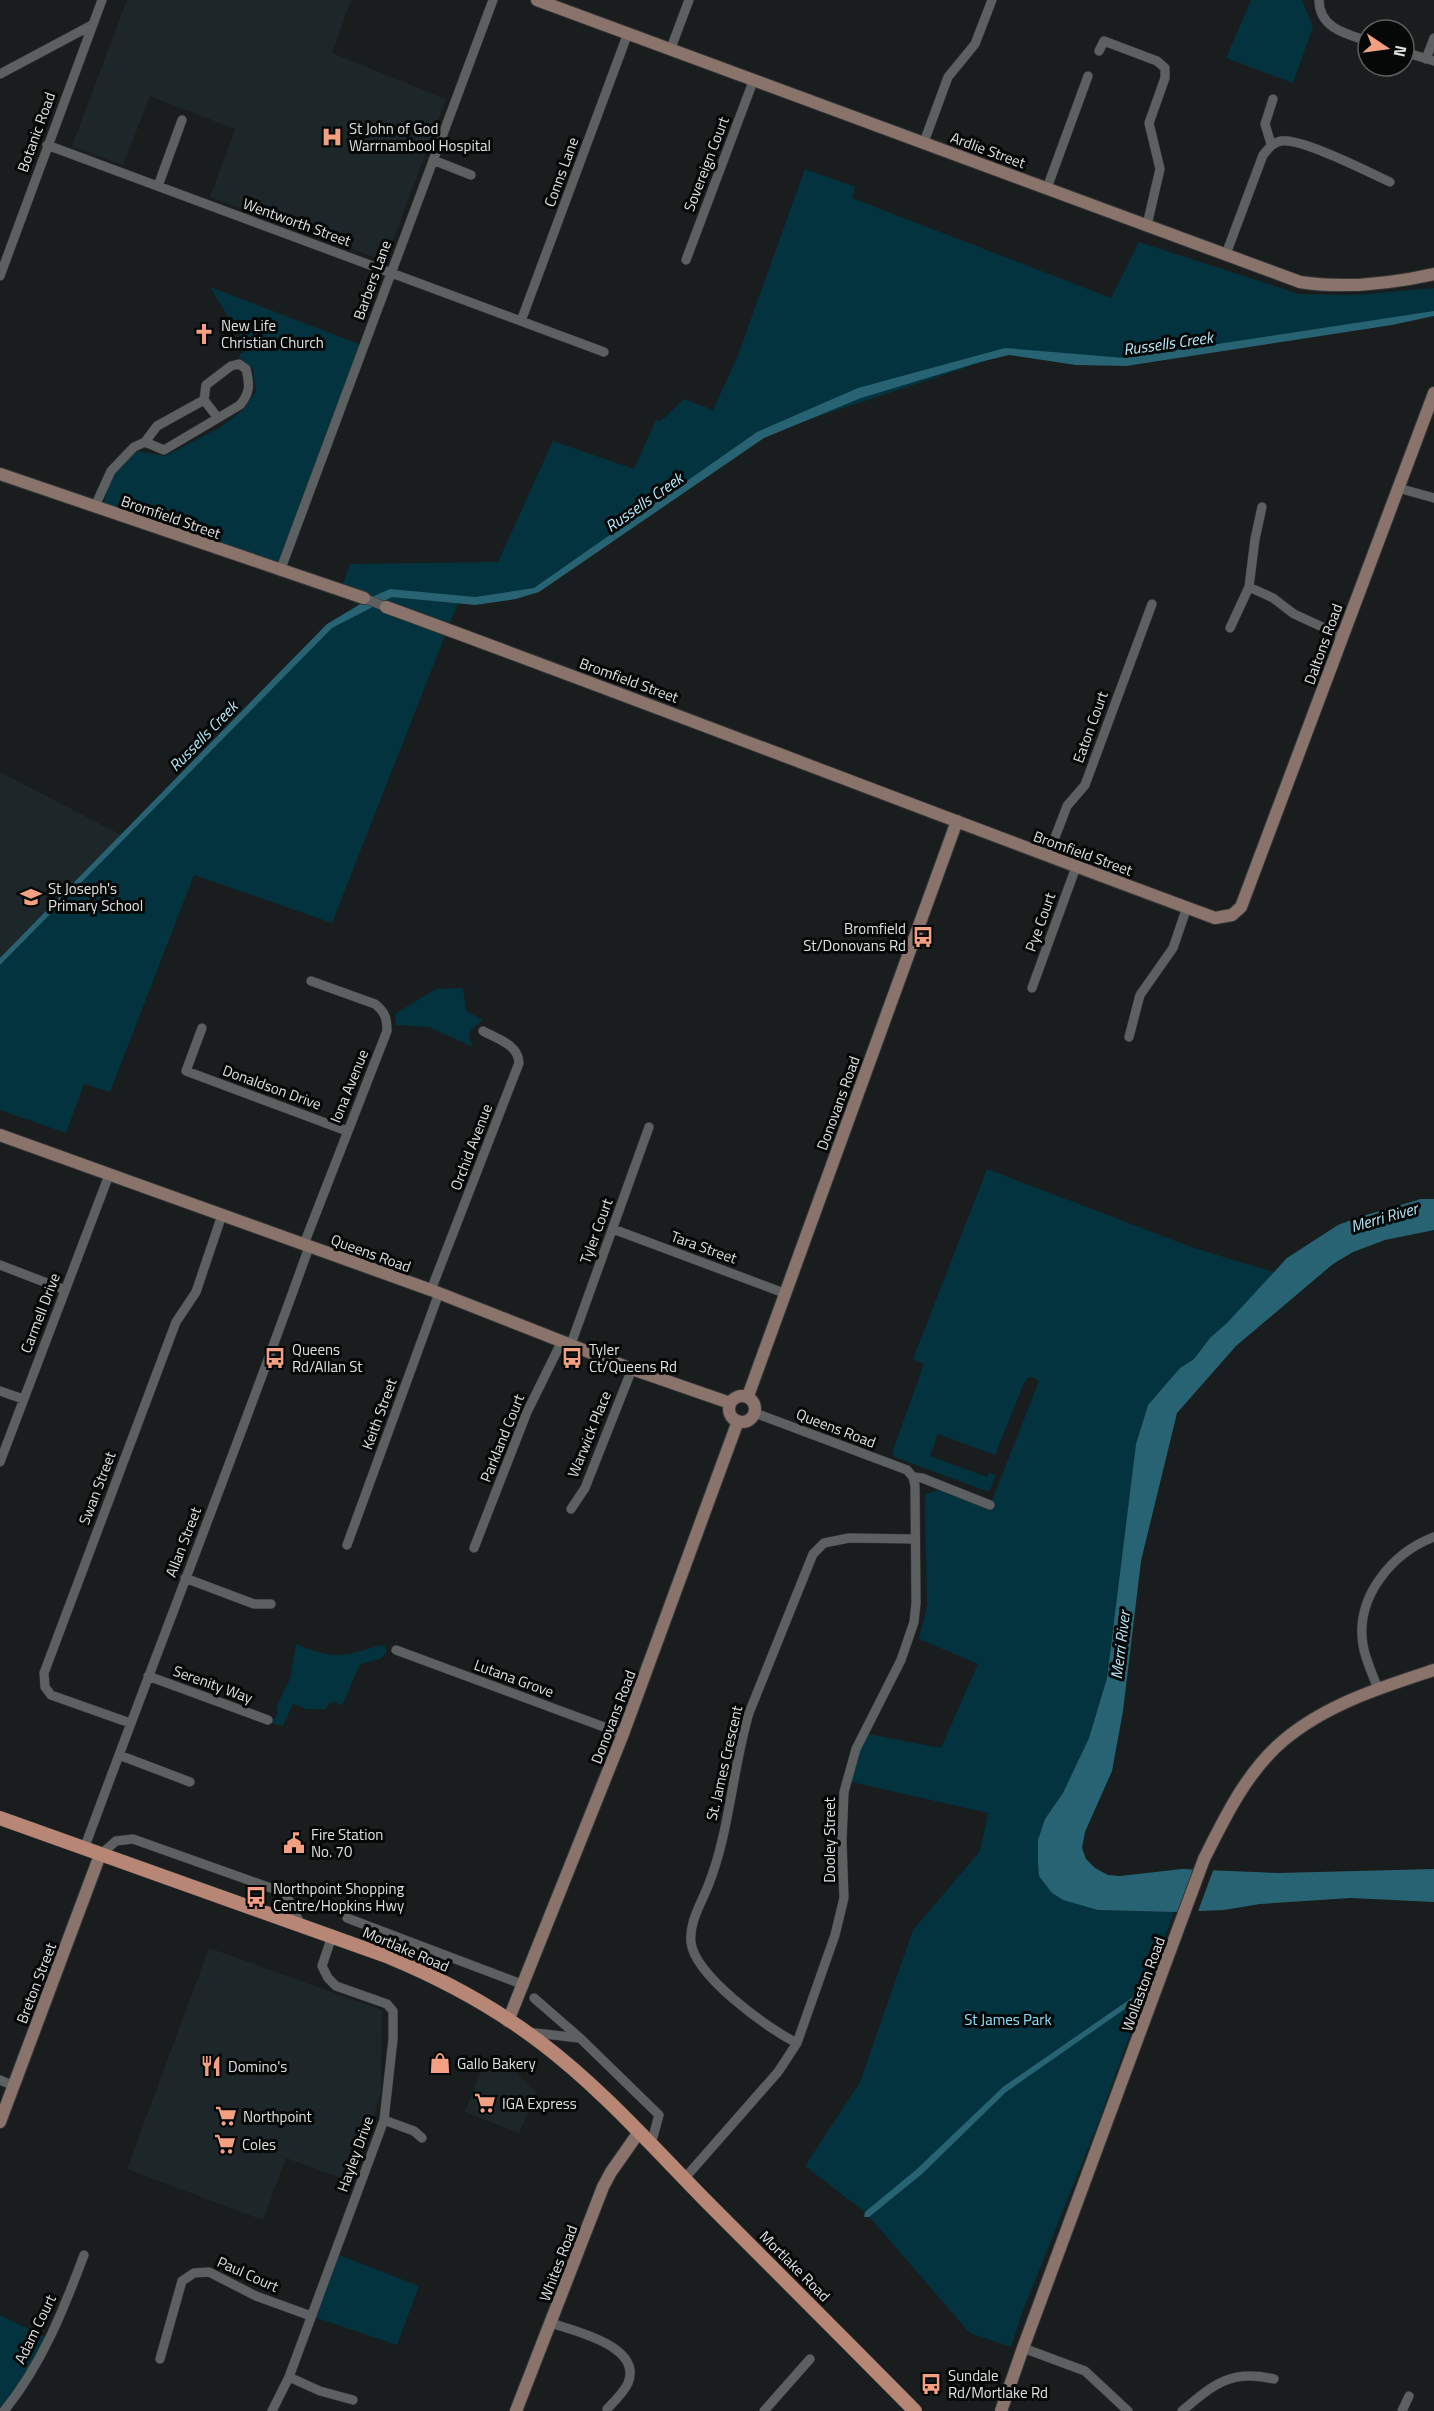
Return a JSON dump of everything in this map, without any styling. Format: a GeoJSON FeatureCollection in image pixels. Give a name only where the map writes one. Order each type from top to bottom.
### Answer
{"type":"FeatureCollection","features":[{"type":"Feature","properties":{"kind":"main road","name":"Mortlake Road"},"geometry":{"type":"LineString","coordinates":[[0,1818],[332,1936],[417,1969],[471,1997],[525,2031],[565,2062],[639,2132],[915,2411]]}},
{"type":"Feature","properties":{"kind":"street","name":"Botanic Road"},"geometry":{"type":"LineString","coordinates":[[0,276],[102,0]]}},
{"type":"Feature","properties":{"kind":"street","name":"Barbers Lane"},"geometry":{"type":"LineString","coordinates":[[280,571],[493,0]]}},
{"type":"Feature","properties":{"kind":"street","name":"Ardlie Street"},"geometry":{"type":"LineString","coordinates":[[537,0],[1300,282],[1329,286],[1398,282],[1434,274]]}},
{"type":"Feature","properties":{"kind":"street"},"geometry":{"type":"LineString","coordinates":[[671,48],[689,0]]}},
{"type":"Feature","properties":{"kind":"street"},"geometry":{"type":"LineString","coordinates":[[924,142],[948,77],[975,44],[992,0]]}},
{"type":"Feature","properties":{"kind":"street"},"geometry":{"type":"LineString","coordinates":[[1318,0],[1323,18],[1338,32],[1356,37]]}},
{"type":"Feature","properties":{"kind":"street"},"geometry":{"type":"LineString","coordinates":[[0,74],[92,25]]}},
{"type":"Feature","properties":{"kind":"street","name":"Conns Lane"},"geometry":{"type":"LineString","coordinates":[[521,321],[628,33]]}},
{"type":"Feature","properties":{"kind":"street"},"geometry":{"type":"LineString","coordinates":[[1099,51],[1105,36],[1157,61],[1165,68],[1165,78],[1149,123],[1160,169],[1147,225]]}},
{"type":"Feature","properties":{"kind":"street"},"geometry":{"type":"LineString","coordinates":[[1430,60],[1434,38]]}},
{"type":"Feature","properties":{"kind":"street"},"geometry":{"type":"LineString","coordinates":[[1047,188],[1088,76]]}},
{"type":"Feature","properties":{"kind":"street","name":"Sovereign Court"},"geometry":{"type":"LineString","coordinates":[[686,260],[754,79]]}},
{"type":"Feature","properties":{"kind":"street"},"geometry":{"type":"LineString","coordinates":[[1271,144],[1265,124],[1274,99]]}},
{"type":"Feature","properties":{"kind":"street"},"geometry":{"type":"LineString","coordinates":[[158,186],[182,120]]}},
{"type":"Feature","properties":{"kind":"street"},"geometry":{"type":"LineString","coordinates":[[1226,254],[1263,154],[1271,144],[1282,141],[1294,142],[1345,161],[1390,182]]}},
{"type":"Feature","properties":{"kind":"street","name":"Wentworth Street"},"geometry":{"type":"LineString","coordinates":[[47,145],[604,352]]}},
{"type":"Feature","properties":{"kind":"street"},"geometry":{"type":"LineString","coordinates":[[433,160],[471,175]]}},
{"type":"Feature","properties":{"kind":"street"},"geometry":{"type":"LineString","coordinates":[[145,442],[164,450],[240,405],[248,396],[250,383],[246,369],[238,364],[231,366],[206,385],[204,400],[218,418]]}},
{"type":"Feature","properties":{"kind":"street","name":"Daltons Road"},"geometry":{"type":"LineString","coordinates":[[1241,907],[1434,393]]}},
{"type":"Feature","properties":{"kind":"street"},"geometry":{"type":"LineString","coordinates":[[95,506],[111,471],[134,447],[145,442],[157,426],[204,400]]}},
{"type":"Feature","properties":{"kind":"street","name":"Bromfield Street"},"geometry":{"type":"LineString","coordinates":[[0,474],[364,598],[666,709],[1215,918],[1232,915],[1241,907]]}},
{"type":"Feature","properties":{"kind":"street"},"geometry":{"type":"LineString","coordinates":[[1398,488],[1434,498]]}},
{"type":"Feature","properties":{"kind":"street"},"geometry":{"type":"LineString","coordinates":[[1230,628],[1249,587],[1262,507]]}},
{"type":"Feature","properties":{"kind":"street"},"geometry":{"type":"LineString","coordinates":[[1249,587],[1273,598],[1294,614],[1342,636]]}},
{"type":"Feature","properties":{"kind":"street","name":"Eaton Court"},"geometry":{"type":"LineString","coordinates":[[1048,856],[1066,806],[1085,785],[1152,604]]}},
{"type":"Feature","properties":{"kind":"street","name":"Donovans Road"},"geometry":{"type":"LineString","coordinates":[[748,1396],[957,821]]}},
{"type":"Feature","properties":{"kind":"street","name":"Pye Court"},"geometry":{"type":"LineString","coordinates":[[1032,988],[1076,867]]}},
{"type":"Feature","properties":{"kind":"street"},"geometry":{"type":"LineString","coordinates":[[1129,1037],[1140,995],[1173,948],[1186,907]]}},
{"type":"Feature","properties":{"kind":"street","name":"Iona Avenue"},"geometry":{"type":"LineString","coordinates":[[306,1245],[347,1131],[387,1031],[387,1020],[383,1011],[375,1004],[311,981]]}},
{"type":"Feature","properties":{"kind":"street","name":"Donaldson Drive"},"geometry":{"type":"LineString","coordinates":[[201,1028],[186,1071],[347,1131]]}},
{"type":"Feature","properties":{"kind":"street","name":"Orchid Avenue"},"geometry":{"type":"LineString","coordinates":[[435,1292],[519,1063],[518,1055],[512,1046],[483,1031]]}},
{"type":"Feature","properties":{"kind":"street","name":"Tyler Court"},"geometry":{"type":"LineString","coordinates":[[566,1343],[613,1229],[649,1127]]}},
{"type":"Feature","properties":{"kind":"street","name":"Queens Road"},"geometry":{"type":"LineString","coordinates":[[0,1135],[435,1292],[632,1369],[730,1403]]}},
{"type":"Feature","properties":{"kind":"street","name":"Carmell Drive"},"geometry":{"type":"LineString","coordinates":[[0,1462],[109,1175]]}},
{"type":"Feature","properties":{"kind":"street","name":"Swan Street"},"geometry":{"type":"LineString","coordinates":[[130,1723],[51,1695],[45,1687],[44,1673],[176,1322],[196,1293],[222,1215]]}},
{"type":"Feature","properties":{"kind":"street","name":"Tara Street"},"geometry":{"type":"LineString","coordinates":[[613,1229],[784,1293]]}},
{"type":"Feature","properties":{"kind":"street","name":"Allan Street"},"geometry":{"type":"LineString","coordinates":[[84,1849],[262,1380],[306,1245]]}},
{"type":"Feature","properties":{"kind":"street"},"geometry":{"type":"LineString","coordinates":[[0,1265],[65,1290]]}},
{"type":"Feature","properties":{"kind":"street","name":"Keith Street"},"geometry":{"type":"LineString","coordinates":[[347,1545],[435,1292]]}},
{"type":"Feature","properties":{"kind":"street","name":"Parkland Court"},"geometry":{"type":"LineString","coordinates":[[474,1548],[527,1412],[566,1343]]}},
{"type":"Feature","properties":{"kind":"street","name":"Warwick Place"},"geometry":{"type":"LineString","coordinates":[[571,1509],[585,1488],[632,1369]]}},
{"type":"Feature","properties":{"kind":"street"},"geometry":{"type":"LineString","coordinates":[[0,1391],[23,1399]]}},
{"type":"Feature","properties":{"kind":"street"},"geometry":{"type":"LineString","coordinates":[[737,1396],[748,1396],[755,1405],[755,1413],[748,1420],[738,1421],[730,1415],[730,1403],[737,1396]]}},
{"type":"Feature","properties":{"kind":"street","name":"Queens Road"},"geometry":{"type":"LineString","coordinates":[[755,1413],[990,1505]]}},
{"type":"Feature","properties":{"kind":"street","name":"Donovans Road"},"geometry":{"type":"LineString","coordinates":[[508,2021],[623,1734],[738,1421]]}},
{"type":"Feature","properties":{"kind":"street","name":"Dooley Street"},"geometry":{"type":"LineString","coordinates":[[684,2178],[778,2072],[797,2043],[835,1935],[843,1898],[844,1792],[856,1749],[901,1660],[914,1622],[916,1603],[915,1486],[910,1474]]}},
{"type":"Feature","properties":{"kind":"street"},"geometry":{"type":"LineString","coordinates":[[1378,1689],[1363,1645],[1364,1617],[1372,1594],[1381,1575],[1399,1556],[1434,1537]]}},
{"type":"Feature","properties":{"kind":"street","name":"St. James Crescent"},"geometry":{"type":"LineString","coordinates":[[797,2043],[742,2008],[697,1960],[691,1944],[691,1926],[709,1885],[723,1833],[749,1713],[813,1554],[824,1543],[849,1538],[915,1539]]}},
{"type":"Feature","properties":{"kind":"street"},"geometry":{"type":"LineString","coordinates":[[185,1578],[254,1604],[271,1604]]}},
{"type":"Feature","properties":{"kind":"street","name":"Lutana Grove"},"geometry":{"type":"LineString","coordinates":[[396,1650],[623,1734]]}},
{"type":"Feature","properties":{"kind":"street","name":"Wollaston Road"},"geometry":{"type":"LineString","coordinates":[[1001,2411],[1204,1859],[1226,1815],[1260,1765],[1283,1741],[1312,1721],[1378,1689],[1434,1670]]}},
{"type":"Feature","properties":{"kind":"street","name":"Serenity Way"},"geometry":{"type":"LineString","coordinates":[[148,1676],[270,1718],[266,1731]]}},
{"type":"Feature","properties":{"kind":"street"},"geometry":{"type":"LineString","coordinates":[[119,1755],[190,1782]]}},
{"type":"Feature","properties":{"kind":"street"},"geometry":{"type":"LineString","coordinates":[[100,1855],[116,1841],[133,1839],[186,1857],[285,1893],[301,1925]]}},
{"type":"Feature","properties":{"kind":"street","name":"Breton Street"},"geometry":{"type":"LineString","coordinates":[[0,2121],[100,1855]]}},
{"type":"Feature","properties":{"kind":"street","name":"Mortlake Road"},"geometry":{"type":"LineString","coordinates":[[347,1918],[524,1985]]}},
{"type":"Feature","properties":{"kind":"street","name":"Hayley Drive"},"geometry":{"type":"LineString","coordinates":[[272,2411],[289,2378],[384,2120],[393,2039],[393,2011],[387,2004],[336,1986],[328,1977],[322,1966],[332,1936]]}},
{"type":"Feature","properties":{"kind":"street"},"geometry":{"type":"LineString","coordinates":[[534,1998],[580,2038],[659,2115],[651,2144]]}},
{"type":"Feature","properties":{"kind":"street","name":"Mortlake Road"},"geometry":{"type":"LineString","coordinates":[[525,2031],[580,2038]]}},
{"type":"Feature","properties":{"kind":"street"},"geometry":{"type":"LineString","coordinates":[[0,2080],[14,2085]]}},
{"type":"Feature","properties":{"kind":"street"},"geometry":{"type":"LineString","coordinates":[[384,2120],[414,2131],[422,2138]]}},
{"type":"Feature","properties":{"kind":"street","name":"Whites Road"},"geometry":{"type":"LineString","coordinates":[[516,2411],[603,2187],[639,2132]]}},
{"type":"Feature","properties":{"kind":"street","name":"Adam Court"},"geometry":{"type":"LineString","coordinates":[[4,2411],[22,2388],[50,2339],[84,2255]]}},
{"type":"Feature","properties":{"kind":"street","name":"Paul Court"},"geometry":{"type":"LineString","coordinates":[[160,2359],[182,2281],[194,2273],[209,2272],[256,2296],[311,2316]]}},
{"type":"Feature","properties":{"kind":"street"},"geometry":{"type":"LineString","coordinates":[[551,2323],[606,2343],[621,2353],[628,2366],[628,2384],[607,2409]]}},
{"type":"Feature","properties":{"kind":"street"},"geometry":{"type":"LineString","coordinates":[[1023,2348],[1085,2370],[1128,2411]]}},
{"type":"Feature","properties":{"kind":"street"},"geometry":{"type":"LineString","coordinates":[[764,2411],[810,2359]]}},
{"type":"Feature","properties":{"kind":"street"},"geometry":{"type":"LineString","coordinates":[[1182,2411],[1200,2396],[1229,2378],[1257,2375],[1275,2379]]}},
{"type":"Feature","properties":{"kind":"street"},"geometry":{"type":"LineString","coordinates":[[289,2378],[320,2391],[353,2400]]}},
{"type":"Feature","properties":{"kind":"street"},"geometry":{"type":"LineString","coordinates":[[1402,2411],[1409,2396]]}},
{"type":"Feature","properties":{"kind":"shaded area","name":"St John of God Warrnambool Hospital"},"geometry":{"type":"Polygon","coordinates":[[[127,0],[351,0],[332,53],[446,99],[385,261],[210,197],[235,129],[150,96],[123,165],[72,146],[127,0]]]}},
{"type":"Feature","properties":{"kind":"shaded area","name":"St Joseph's Primary School"},"geometry":{"type":"Polygon","coordinates":[[[0,772],[121,835],[0,962],[0,772]]]}},
{"type":"Feature","properties":{"kind":"shaded area"},"geometry":{"type":"Polygon","coordinates":[[[209,1948],[382,2010],[381,2093],[352,2182],[286,2158],[263,2220],[127,2169],[209,1948]]]}},
{"type":"Feature","properties":{"kind":"shaded area"},"geometry":{"type":"Polygon","coordinates":[[[504,2060],[537,2093],[519,2133],[465,2112],[483,2064],[504,2060]]]}},
{"type":"Feature","properties":{"kind":"green space"},"geometry":{"type":"Polygon","coordinates":[[[1251,0],[1302,0],[1313,27],[1293,83],[1226,58],[1251,0]]]}},
{"type":"Feature","properties":{"kind":"green space"},"geometry":{"type":"Polygon","coordinates":[[[805,169],[855,187],[852,198],[1111,298],[1139,242],[1299,294],[1355,295],[1434,288],[1434,313],[1126,362],[1010,353],[762,435],[538,590],[459,600],[332,923],[194,875],[110,1092],[84,1084],[66,1133],[0,1110],[0,965],[331,626],[378,604],[341,590],[350,564],[498,562],[553,441],[634,469],[656,420],[661,421],[684,399],[713,410],[738,355],[805,169]]]}},
{"type":"Feature","properties":{"kind":"green space"},"geometry":{"type":"Polygon","coordinates":[[[210,287],[364,346],[280,571],[102,509],[118,466],[138,451],[165,456],[219,428],[243,410],[256,392],[253,369],[238,356],[248,349],[210,287]]]}},
{"type":"Feature","properties":{"kind":"green space"},"geometry":{"type":"Polygon","coordinates":[[[463,988],[466,1011],[483,1020],[471,1030],[469,1037],[473,1047],[429,1027],[396,1025],[395,1014],[436,989],[463,988]]]}},
{"type":"Feature","properties":{"kind":"green space","name":"St James Park"},"geometry":{"type":"Polygon","coordinates":[[[987,1169],[1194,1248],[1274,1272],[1227,1324],[1210,1338],[1194,1359],[1180,1368],[1148,1405],[1136,1444],[1107,1678],[1089,1738],[1063,1793],[1045,1819],[1038,1848],[1039,1876],[1098,1910],[1174,1912],[1097,2126],[1022,2313],[1011,2347],[970,2333],[865,2212],[805,2166],[860,2082],[913,1930],[980,1851],[988,1813],[847,1781],[863,1733],[941,1748],[978,1664],[919,1639],[927,1607],[925,1494],[939,1490],[989,1508],[1039,1381],[1029,1377],[1024,1383],[995,1455],[938,1434],[930,1456],[987,1477],[989,1473],[996,1475],[990,1490],[987,1491],[894,1457],[892,1453],[924,1364],[913,1359],[987,1169]]]}},
{"type":"Feature","properties":{"kind":"green space"},"geometry":{"type":"Polygon","coordinates":[[[296,1644],[330,1655],[347,1654],[381,1645],[385,1646],[386,1653],[380,1659],[360,1664],[342,1706],[336,1702],[329,1703],[326,1709],[307,1709],[293,1704],[283,1726],[271,1723],[278,1713],[276,1707],[290,1679],[296,1644]]]}},
{"type":"Feature","properties":{"kind":"green space"},"geometry":{"type":"Polygon","coordinates":[[[334,2253],[419,2286],[397,2345],[311,2316],[334,2253]]]}},
{"type":"Feature","properties":{"kind":"green space"},"geometry":{"type":"Polygon","coordinates":[[[0,2315],[50,2339],[0,2411],[0,2315]]]}},
{"type":"Feature","properties":{"kind":"water"},"geometry":{"type":"Polygon","coordinates":[[[1434,311],[1434,316],[1392,325],[1126,366],[1076,365],[1009,355],[980,362],[861,398],[764,438],[539,592],[516,599],[475,605],[392,597],[332,628],[0,965],[0,958],[327,624],[372,597],[390,589],[475,597],[534,588],[757,432],[858,388],[1005,348],[1125,358],[1434,311]]]}},
{"type":"Feature","properties":{"kind":"water","name":"Merri River"},"geometry":{"type":"Polygon","coordinates":[[[1421,1199],[1434,1199],[1434,1230],[1385,1240],[1353,1252],[1333,1264],[1236,1346],[1177,1413],[1141,1561],[1123,1711],[1112,1771],[1085,1832],[1082,1848],[1086,1859],[1095,1868],[1108,1875],[1120,1876],[1182,1869],[1279,1873],[1434,1869],[1434,1902],[1351,1898],[1260,1904],[1224,1910],[1174,1912],[1098,1910],[1063,1900],[1052,1893],[1039,1876],[1038,1840],[1045,1819],[1063,1793],[1089,1738],[1107,1678],[1136,1444],[1148,1405],[1180,1368],[1194,1359],[1210,1338],[1227,1323],[1287,1258],[1338,1225],[1421,1199]]]}},
{"type":"Feature","properties":{"kind":"water"},"geometry":{"type":"Polygon","coordinates":[[[1136,1995],[1135,2002],[1006,2092],[922,2174],[869,2217],[864,2217],[865,2212],[917,2169],[1003,2087],[1136,1995]]]}},
{"type":"Feature","properties":{"kind":"pier"},"geometry":{"type":"Polygon","coordinates":[[[1197,1867],[1214,1868],[1197,1914],[1180,1915],[1197,1867]]]}},
{"type":"Feature","properties":{"kind":"place","name":"St John of God Warrnambool Hospital"},"geometry":{"type":"Point","coordinates":[332,137]}},
{"type":"Feature","properties":{"kind":"place","name":"New Life Christian Church"},"geometry":{"type":"Point","coordinates":[204,334]}},
{"type":"Feature","properties":{"kind":"place","name":"St Joseph's Primary School"},"geometry":{"type":"Point","coordinates":[31,897]}},
{"type":"Feature","properties":{"kind":"place","name":"Bromfield St/Donovans Rd"},"geometry":{"type":"Point","coordinates":[923,937]}},
{"type":"Feature","properties":{"kind":"place","name":"Queens Rd/Allan St"},"geometry":{"type":"Point","coordinates":[275,1358]}},
{"type":"Feature","properties":{"kind":"place","name":"Tyler Ct/Queens Rd"},"geometry":{"type":"Point","coordinates":[572,1358]}},
{"type":"Feature","properties":{"kind":"place","name":"Fire Station No. 70"},"geometry":{"type":"Point","coordinates":[294,1843]}},
{"type":"Feature","properties":{"kind":"place","name":"Northpoint Shopping Centre/Hopkins Hwy"},"geometry":{"type":"Point","coordinates":[256,1897]}},
{"type":"Feature","properties":{"kind":"place","name":"Gallo Bakery"},"geometry":{"type":"Point","coordinates":[440,2063]}},
{"type":"Feature","properties":{"kind":"place","name":"Domino's"},"geometry":{"type":"Point","coordinates":[211,2066]}},
{"type":"Feature","properties":{"kind":"place","name":"IGA Express"},"geometry":{"type":"Point","coordinates":[485,2103]}},
{"type":"Feature","properties":{"kind":"place","name":"Northpoint"},"geometry":{"type":"Point","coordinates":[226,2116]}},
{"type":"Feature","properties":{"kind":"place","name":"Coles"},"geometry":{"type":"Point","coordinates":[225,2144]}},
{"type":"Feature","properties":{"kind":"place","name":"Sundale Rd/Mortlake Rd"},"geometry":{"type":"Point","coordinates":[931,2384]}},
{"type":"Feature","properties":{"kind":"water label","name":"Russells Creek"},"geometry":{"type":"Point","coordinates":[1168,343]}},
{"type":"Feature","properties":{"kind":"water label","name":"Russells Creek"},"geometry":{"type":"Point","coordinates":[644,502]}},
{"type":"Feature","properties":{"kind":"water label","name":"Russells Creek"},"geometry":{"type":"Point","coordinates":[203,736]}}]}
